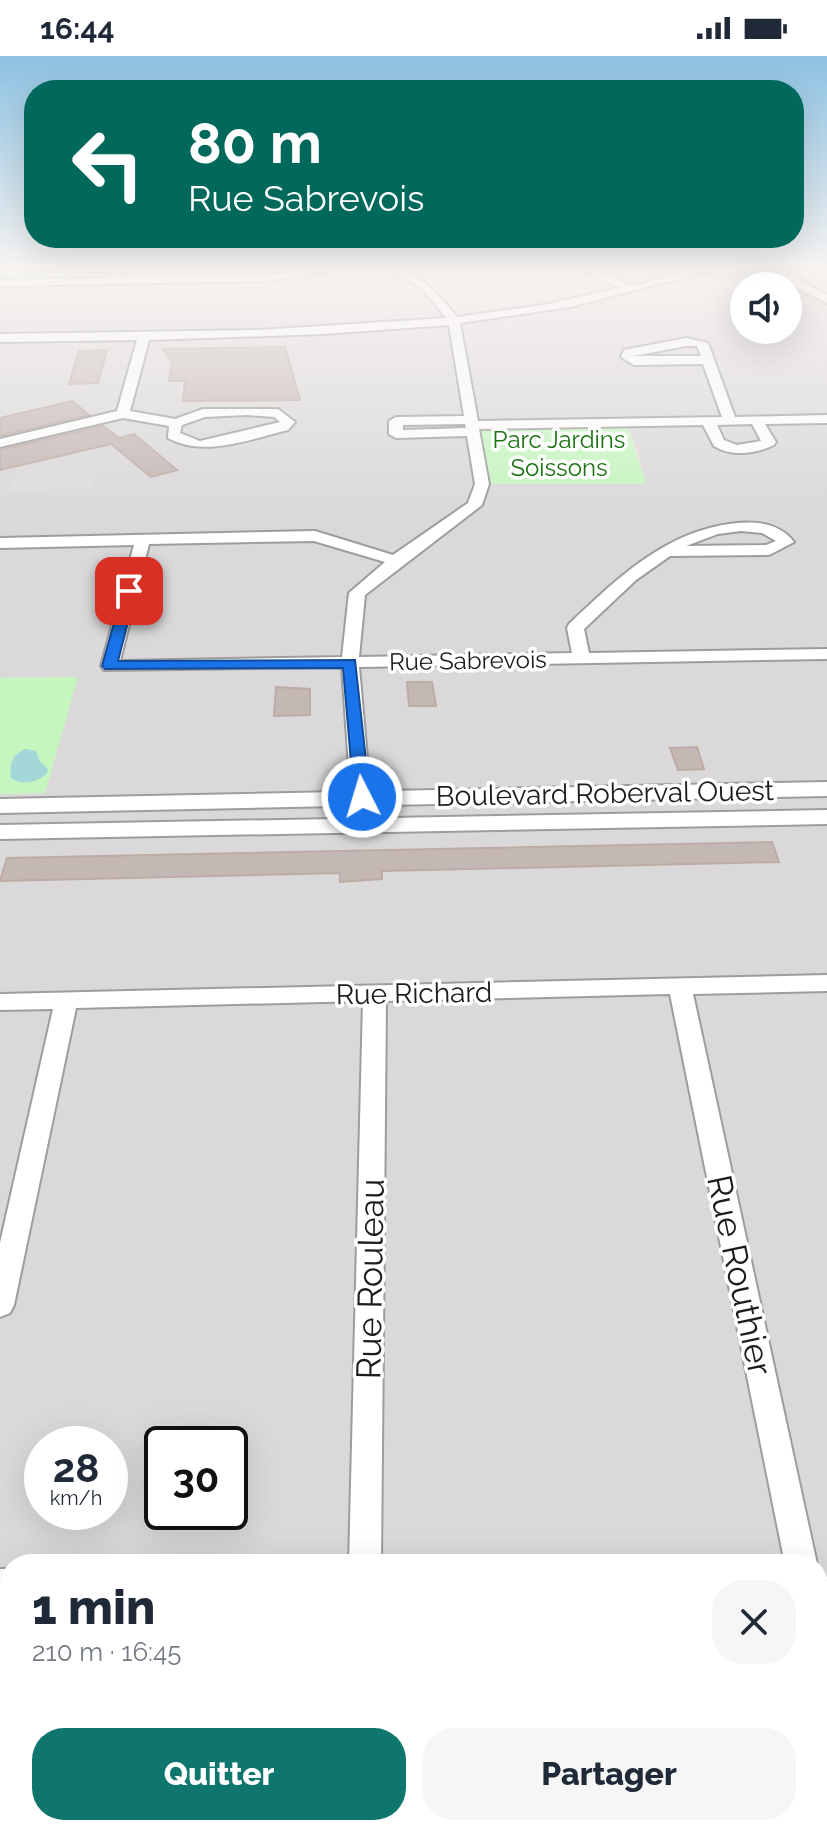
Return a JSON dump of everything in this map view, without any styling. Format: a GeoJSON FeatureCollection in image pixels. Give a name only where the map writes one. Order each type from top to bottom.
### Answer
{"type":"FeatureCollection","features":[{"type":"Feature","properties":{"kind":"street"},"geometry":{"type":"LineString","coordinates":[[123,414],[141,347]]}},
{"type":"Feature","properties":{"kind":"street"},"geometry":{"type":"LineString","coordinates":[[363,825],[350,663],[357,593],[475,505],[482,484],[459,347]]}},
{"type":"Feature","properties":{"kind":"street"},"geometry":{"type":"LineString","coordinates":[[660,347],[628,353],[627,357],[634,361],[708,360]]}},
{"type":"Feature","properties":{"kind":"street"},"geometry":{"type":"LineString","coordinates":[[703,347],[730,420]]}},
{"type":"Feature","properties":{"kind":"street"},"geometry":{"type":"LineString","coordinates":[[0,443],[123,414],[176,423],[203,413],[247,411],[278,413],[288,422],[283,427],[200,445],[187,443],[173,435],[176,423]]}},
{"type":"Feature","properties":{"kind":"street"},"geometry":{"type":"LineString","coordinates":[[708,420],[717,442],[726,447],[761,447],[769,442],[756,419]]}},
{"type":"Feature","properties":{"kind":"street"},"geometry":{"type":"LineString","coordinates":[[472,426],[827,419]]}},
{"type":"Feature","properties":{"kind":"street"},"geometry":{"type":"LineString","coordinates":[[582,660],[575,628],[638,569],[693,535],[722,527],[755,526],[778,532],[786,542],[769,550],[670,551]]}},
{"type":"Feature","properties":{"kind":"street"},"geometry":{"type":"LineString","coordinates":[[0,543],[315,536],[396,561]]}},
{"type":"Feature","properties":{"kind":"street","name":"Rue Sabrevois"},"geometry":{"type":"LineString","coordinates":[[142,542],[110,666],[827,654]]}},
{"type":"Feature","properties":{"kind":"street","name":"Boulevard Roberval Ouest"},"geometry":{"type":"LineString","coordinates":[[0,806],[827,789]]}},
{"type":"Feature","properties":{"kind":"street","name":"Boulevard Roberval Ouest"},"geometry":{"type":"LineString","coordinates":[[0,832],[827,817]]}},
{"type":"Feature","properties":{"kind":"street","name":"Rue Richard"},"geometry":{"type":"LineString","coordinates":[[0,1002],[827,983]]}},
{"type":"Feature","properties":{"kind":"street","name":"Rue Routhier"},"geometry":{"type":"LineString","coordinates":[[680,987],[799,1554]]}},
{"type":"Feature","properties":{"kind":"street","name":"Rue Rouleau"},"geometry":{"type":"LineString","coordinates":[[365,1554],[375,994]]}},
{"type":"Feature","properties":{"kind":"street"},"geometry":{"type":"LineString","coordinates":[[0,1305],[66,1001]]}},
{"type":"Feature","properties":{"kind":"shaded area"},"geometry":{"type":"Polygon","coordinates":[[[0,347],[827,347],[827,1554],[0,1554],[0,794],[45,793],[77,677],[0,678],[0,347]],[[626,423],[483,484],[645,484],[626,423]]]}},
{"type":"Feature","properties":{"kind":"shaded area"},"geometry":{"type":"Polygon","coordinates":[[[96,476],[92,489],[8,490],[13,477],[96,476]]]}},
{"type":"Feature","properties":{"kind":"green space","name":"Parc Jardins Soissons"},"geometry":{"type":"Polygon","coordinates":[[[626,423],[646,484],[482,484],[472,425],[626,423]]]}},
{"type":"Feature","properties":{"kind":"green space"},"geometry":{"type":"Polygon","coordinates":[[[78,677],[45,793],[0,794],[0,678],[78,677]]]}},
{"type":"Feature","properties":{"kind":"water"},"geometry":{"type":"Polygon","coordinates":[[[25,749],[36,751],[40,762],[48,769],[39,779],[24,783],[11,778],[11,768],[14,757],[25,749]]]}},
{"type":"Feature","properties":{"kind":"building"},"geometry":{"type":"Polygon","coordinates":[[[285,347],[300,400],[183,401],[185,381],[169,381],[172,362],[163,349],[285,347]]]}},
{"type":"Feature","properties":{"kind":"building"},"geometry":{"type":"Polygon","coordinates":[[[107,350],[98,383],[69,384],[79,351],[107,350]]]}},
{"type":"Feature","properties":{"kind":"building"},"geometry":{"type":"Polygon","coordinates":[[[72,401],[89,415],[0,436],[0,418],[72,401]]]}},
{"type":"Feature","properties":{"kind":"building"},"geometry":{"type":"Polygon","coordinates":[[[103,426],[119,438],[134,434],[177,470],[151,477],[111,444],[0,470],[0,450],[103,426]]]}},
{"type":"Feature","properties":{"kind":"building"},"geometry":{"type":"Polygon","coordinates":[[[407,682],[432,682],[436,706],[409,706],[407,682]]]}},
{"type":"Feature","properties":{"kind":"building"},"geometry":{"type":"Polygon","coordinates":[[[276,687],[310,689],[310,715],[274,716],[276,687]]]}},
{"type":"Feature","properties":{"kind":"building"},"geometry":{"type":"Polygon","coordinates":[[[697,747],[704,769],[678,770],[670,748],[697,747]]]}},
{"type":"Feature","properties":{"kind":"building"},"geometry":{"type":"Polygon","coordinates":[[[772,842],[779,862],[382,871],[382,879],[340,882],[340,873],[0,881],[7,858],[772,842]]]}},
{"type":"Feature","properties":{"kind":"route"},"geometry":{"type":"LineString","coordinates":[[129,591],[110,666],[350,663],[362,797]]}}]}
